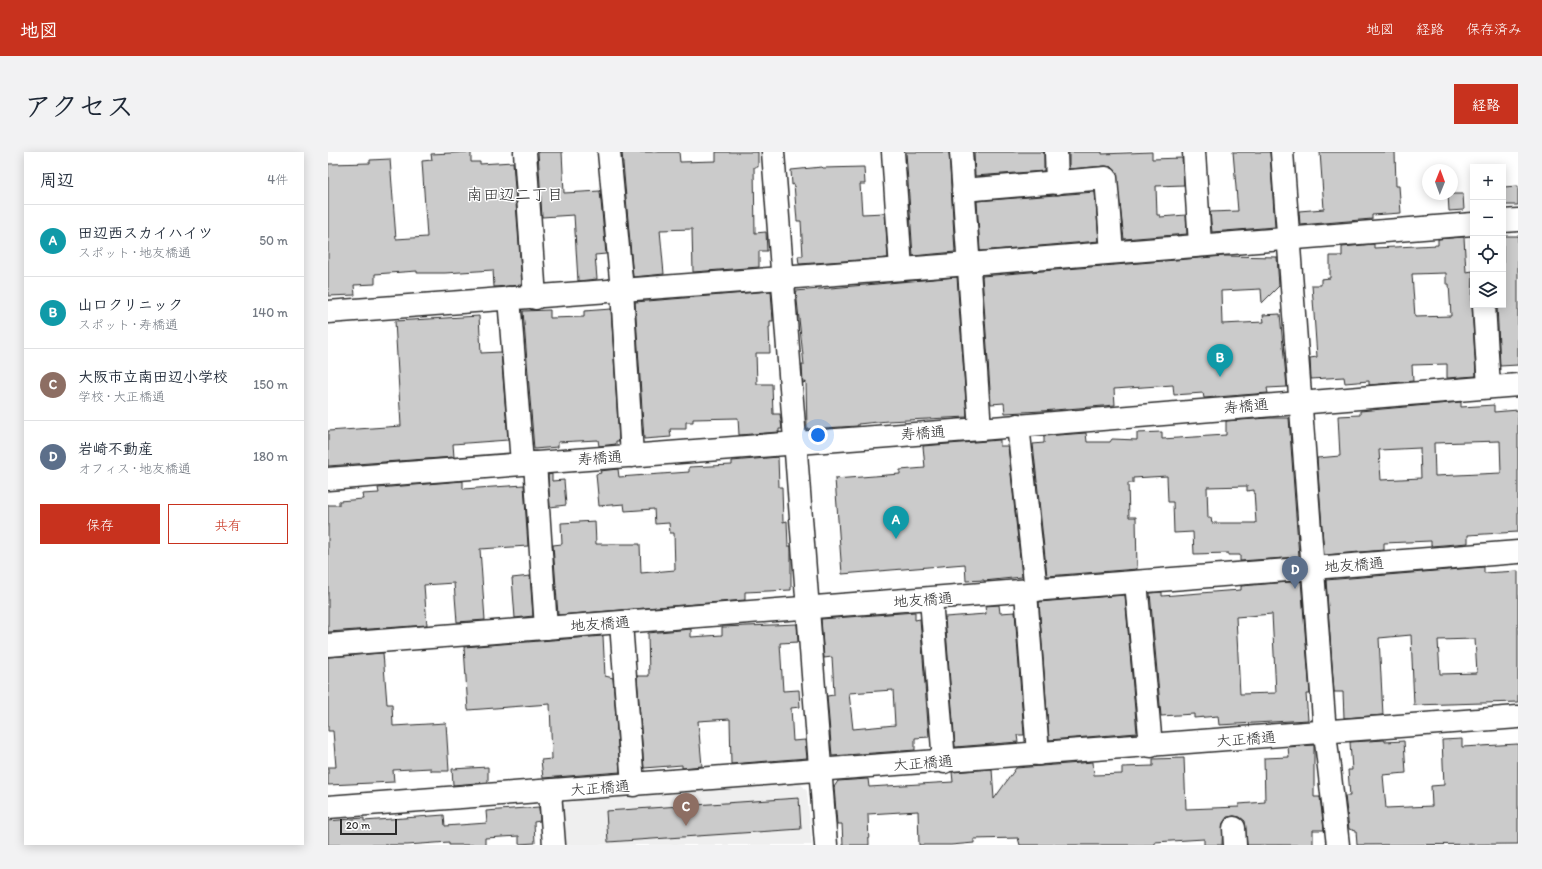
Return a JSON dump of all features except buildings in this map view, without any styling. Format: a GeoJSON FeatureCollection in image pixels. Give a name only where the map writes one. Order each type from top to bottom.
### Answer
{"type":"FeatureCollection","features":[{"type":"Feature","properties":{"kind":"street"},"geometry":{"type":"LineString","coordinates":[[525,152],[535,298]]}},
{"type":"Feature","properties":{"kind":"street"},"geometry":{"type":"LineString","coordinates":[[610,152],[622,290],[632,456]]}},
{"type":"Feature","properties":{"kind":"street"},"geometry":{"type":"LineString","coordinates":[[773,152],[826,845]]}},
{"type":"Feature","properties":{"kind":"street"},"geometry":{"type":"LineString","coordinates":[[893,152],[901,269]]}},
{"type":"Feature","properties":{"kind":"street"},"geometry":{"type":"LineString","coordinates":[[961,152],[980,429]]}},
{"type":"Feature","properties":{"kind":"street"},"geometry":{"type":"LineString","coordinates":[[1056,152],[1057,183]]}},
{"type":"Feature","properties":{"kind":"street"},"geometry":{"type":"LineString","coordinates":[[1194,152],[1200,244]]}},
{"type":"Feature","properties":{"kind":"street"},"geometry":{"type":"LineString","coordinates":[[1282,152],[1299,402],[1325,733],[1338,845]]}},
{"type":"Feature","properties":{"kind":"street"},"geometry":{"type":"LineString","coordinates":[[963,190],[1106,178],[1112,252]]}},
{"type":"Feature","properties":{"kind":"street"},"geometry":{"type":"LineString","coordinates":[[1506,221],[1518,220]]}},
{"type":"Feature","properties":{"kind":"street"},"geometry":{"type":"LineString","coordinates":[[328,312],[509,298],[535,298],[782,277],[969,264],[1200,244],[1470,224]]}},
{"type":"Feature","properties":{"kind":"street"},"geometry":{"type":"LineString","coordinates":[[509,298],[546,628]]}},
{"type":"Feature","properties":{"kind":"street"},"geometry":{"type":"LineString","coordinates":[[1484,308],[1489,387]]}},
{"type":"Feature","properties":{"kind":"street","name":"寿橋通"},"geometry":{"type":"LineString","coordinates":[[328,478],[980,429],[1518,385]]}},
{"type":"Feature","properties":{"kind":"street"},"geometry":{"type":"LineString","coordinates":[[1018,425],[1031,591],[1038,754]]}},
{"type":"Feature","properties":{"kind":"street","name":"地友橋通"},"geometry":{"type":"LineString","coordinates":[[328,645],[808,609],[1518,552]]}},
{"type":"Feature","properties":{"kind":"street"},"geometry":{"type":"LineString","coordinates":[[1136,582],[1151,746]]}},
{"type":"Feature","properties":{"kind":"street"},"geometry":{"type":"LineString","coordinates":[[931,599],[944,762]]}},
{"type":"Feature","properties":{"kind":"street"},"geometry":{"type":"LineString","coordinates":[[621,622],[633,785]]}},
{"type":"Feature","properties":{"kind":"street","name":"大正橋通"},"geometry":{"type":"LineString","coordinates":[[328,808],[1325,733],[1518,717]]}},
{"type":"Feature","properties":{"kind":"street"},"geometry":{"type":"LineString","coordinates":[[550,792],[554,845]]}},
{"type":"Feature","properties":{"kind":"shaded area"},"geometry":{"type":"Polygon","coordinates":[[[800,783],[807,791],[812,845],[564,845],[561,807],[569,800],[800,783]]]}},
{"type":"Feature","properties":{"kind":"place","name":"山口クリニック"},"geometry":{"type":"Point","coordinates":[1220,377]}},
{"type":"Feature","properties":{"kind":"place","name":"田辺西スカイハイツ"},"geometry":{"type":"Point","coordinates":[896,539]}},
{"type":"Feature","properties":{"kind":"place","name":"岩崎不動産"},"geometry":{"type":"Point","coordinates":[1295,589]}},
{"type":"Feature","properties":{"kind":"place","name":"大阪市立南田辺小学校"},"geometry":{"type":"Point","coordinates":[686,826]}},
{"type":"Feature","properties":{"kind":"district","name":"南田辺二丁目"},"geometry":{"type":"Point","coordinates":[515,194]}}]}
